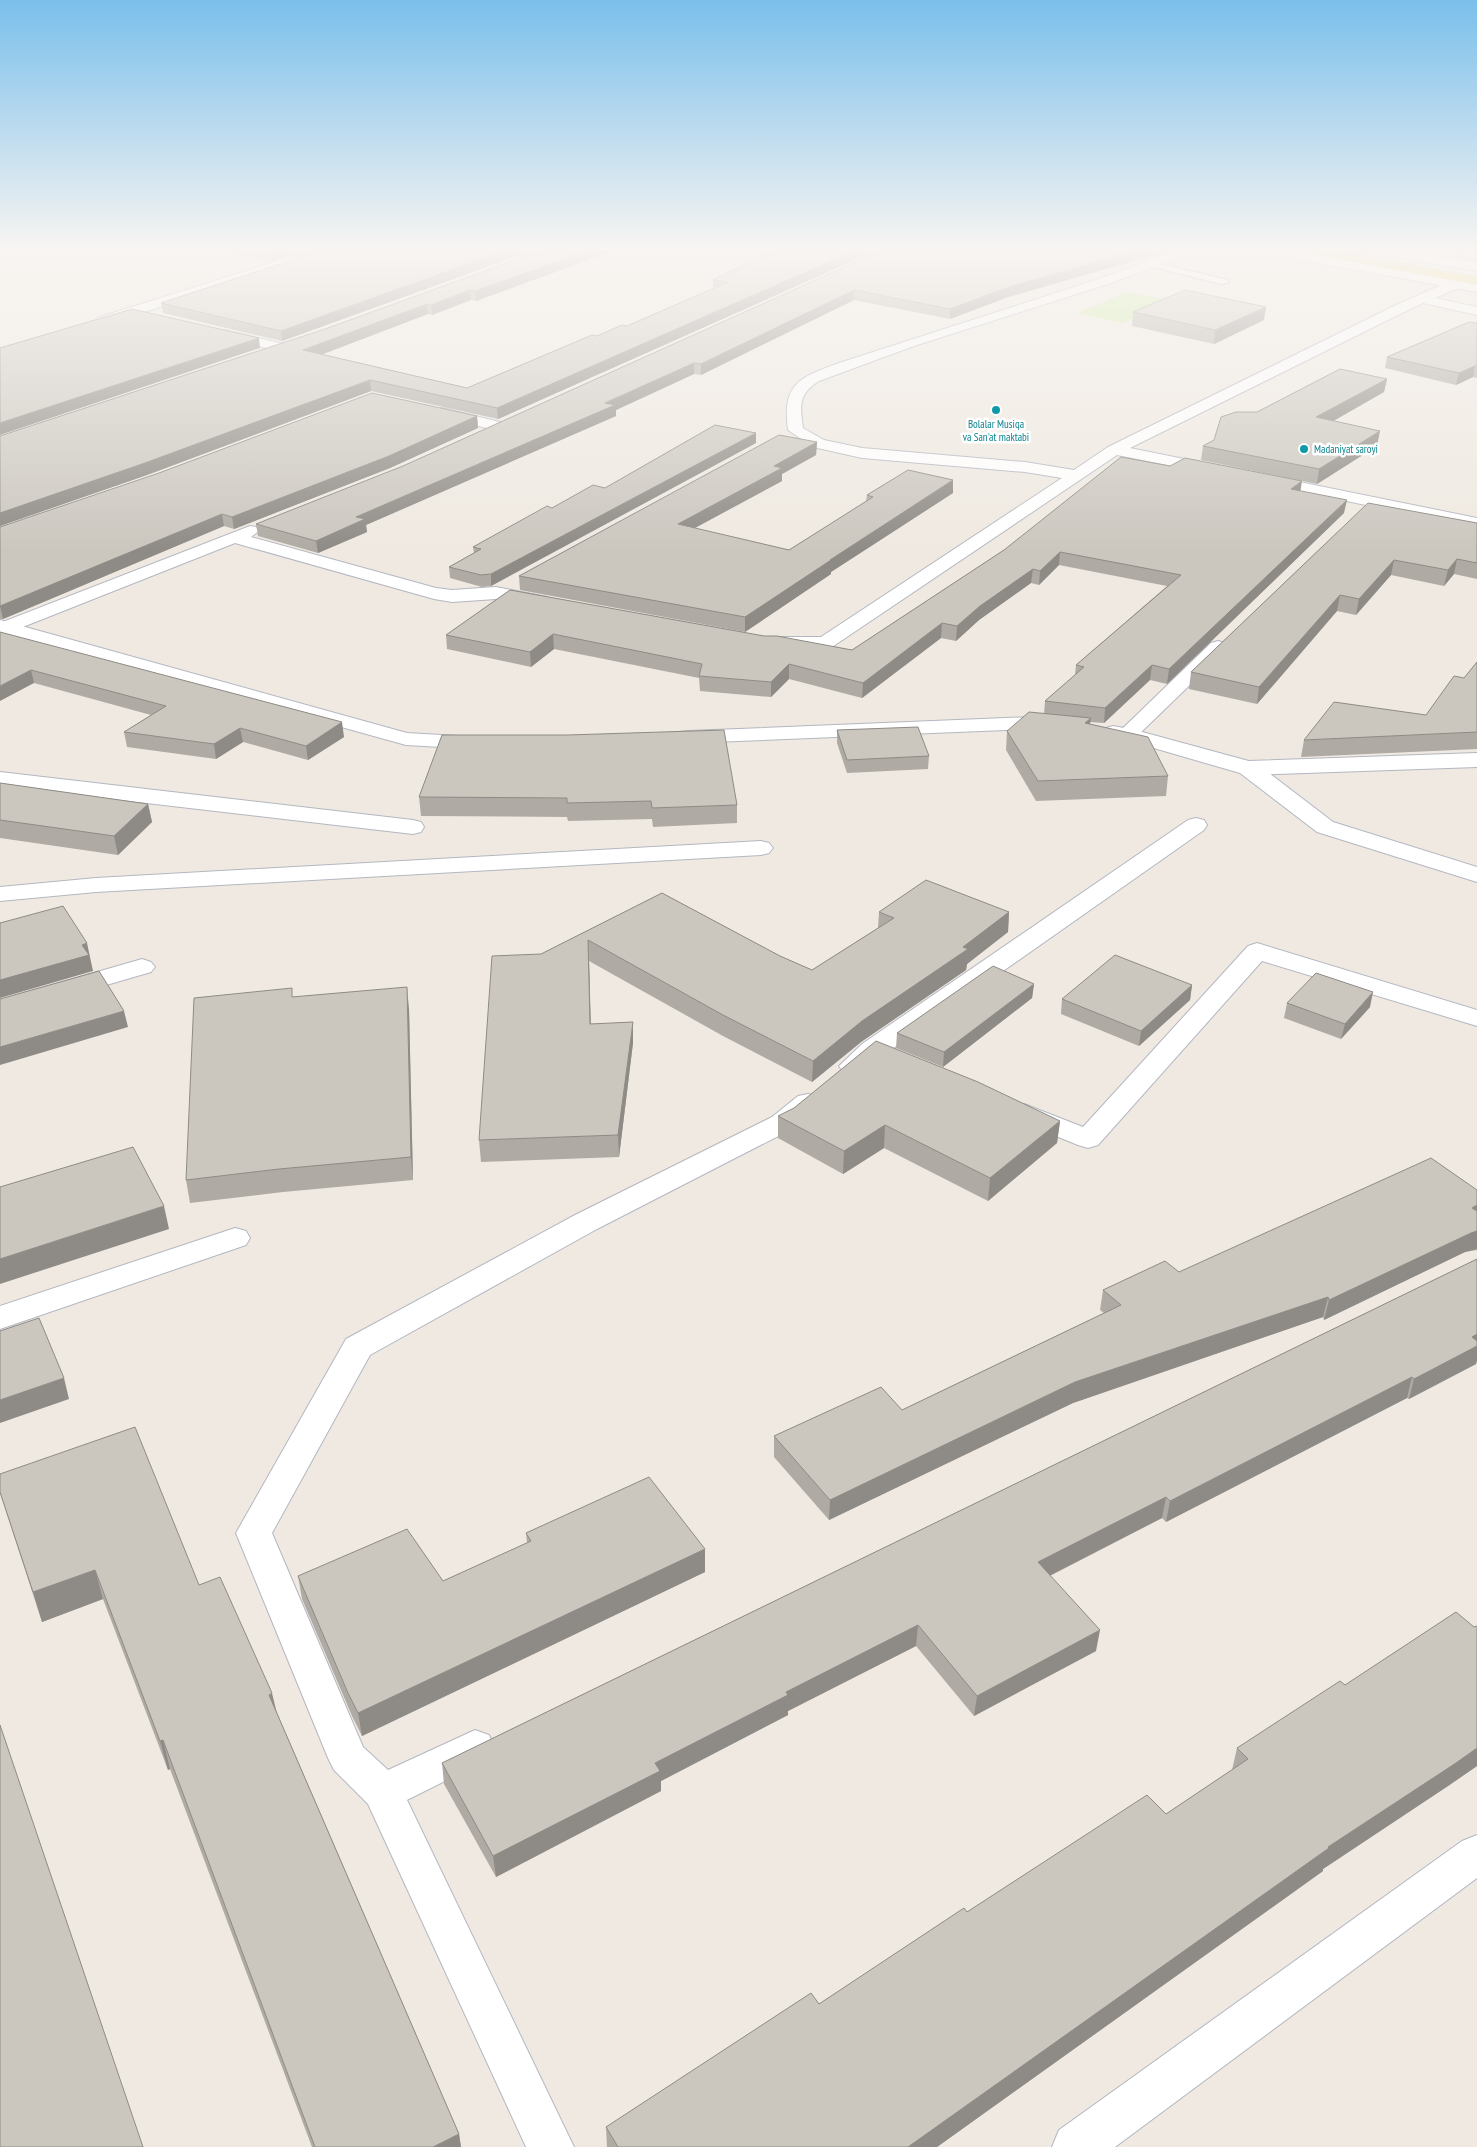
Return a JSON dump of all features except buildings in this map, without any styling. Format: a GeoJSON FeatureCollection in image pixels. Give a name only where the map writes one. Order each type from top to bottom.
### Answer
{"type":"FeatureCollection","features":[{"type":"Feature","properties":{"kind":"street"},"geometry":{"type":"LineString","coordinates":[[255,357],[274,351]]}},
{"type":"Feature","properties":{"kind":"street"},"geometry":{"type":"LineString","coordinates":[[886,351],[824,374],[801,387],[792,406],[796,430],[819,444],[862,453],[1025,467],[1077,475]]}},
{"type":"Feature","properties":{"kind":"street"},"geometry":{"type":"LineString","coordinates":[[755,641],[825,643],[1114,450],[1315,351]]}},
{"type":"Feature","properties":{"kind":"street"},"geometry":{"type":"LineString","coordinates":[[426,409],[499,426]]}},
{"type":"Feature","properties":{"kind":"street"},"geometry":{"type":"LineString","coordinates":[[474,438],[517,418]]}},
{"type":"Feature","properties":{"kind":"street"},"geometry":{"type":"LineString","coordinates":[[779,440],[796,430]]}},
{"type":"Feature","properties":{"kind":"street"},"geometry":{"type":"LineString","coordinates":[[1114,450],[1228,472]]}},
{"type":"Feature","properties":{"kind":"street"},"geometry":{"type":"LineString","coordinates":[[1247,476],[1477,523]]}},
{"type":"Feature","properties":{"kind":"street"},"geometry":{"type":"LineString","coordinates":[[1356,514],[1370,500]]}},
{"type":"Feature","properties":{"kind":"street"},"geometry":{"type":"LineString","coordinates":[[2,628],[261,527]]}},
{"type":"Feature","properties":{"kind":"street"},"geometry":{"type":"LineString","coordinates":[[233,538],[434,593],[452,596],[496,593],[553,604]]}},
{"type":"Feature","properties":{"kind":"street"},"geometry":{"type":"LineString","coordinates":[[496,593],[521,579]]}},
{"type":"Feature","properties":{"kind":"street"},"geometry":{"type":"LineString","coordinates":[[2,628],[406,738],[496,744]]}},
{"type":"Feature","properties":{"kind":"street"},"geometry":{"type":"LineString","coordinates":[[1128,734],[1228,638]]}},
{"type":"Feature","properties":{"kind":"street"},"geometry":{"type":"LineString","coordinates":[[673,737],[1032,722],[1128,734],[1248,768],[1477,760]]}},
{"type":"Feature","properties":{"kind":"street"},"geometry":{"type":"LineString","coordinates":[[1248,768],[1325,827],[1477,875]]}},
{"type":"Feature","properties":{"kind":"street"},"geometry":{"type":"LineString","coordinates":[[0,779],[412,827]]}},
{"type":"Feature","properties":{"kind":"street"},"geometry":{"type":"LineString","coordinates":[[550,2147],[383,1792],[348,1758],[254,1533],[358,1347],[586,1222],[782,1123],[886,1056],[1196,825]]}},
{"type":"Feature","properties":{"kind":"street"},"geometry":{"type":"LineString","coordinates":[[0,894],[106,885],[761,848]]}},
{"type":"Feature","properties":{"kind":"street"},"geometry":{"type":"LineString","coordinates":[[998,1102],[1088,1139],[1257,951],[1477,1018]]}},
{"type":"Feature","properties":{"kind":"street"},"geometry":{"type":"LineString","coordinates":[[0,1008],[142,967]]}},
{"type":"Feature","properties":{"kind":"street"},"geometry":{"type":"LineString","coordinates":[[0,1318],[235,1238]]}},
{"type":"Feature","properties":{"kind":"street"},"geometry":{"type":"LineString","coordinates":[[383,1792],[500,1735]]}},
{"type":"Feature","properties":{"kind":"street"},"geometry":{"type":"LineString","coordinates":[[1076,2147],[1477,1854]]}},
{"type":"Feature","properties":{"kind":"place","name":"Bolalar Musiqa va San'at maktabi"},"geometry":{"type":"Point","coordinates":[996,410]}},
{"type":"Feature","properties":{"kind":"place","name":"Madaniyat saroyi"},"geometry":{"type":"Point","coordinates":[1304,449]}}]}
